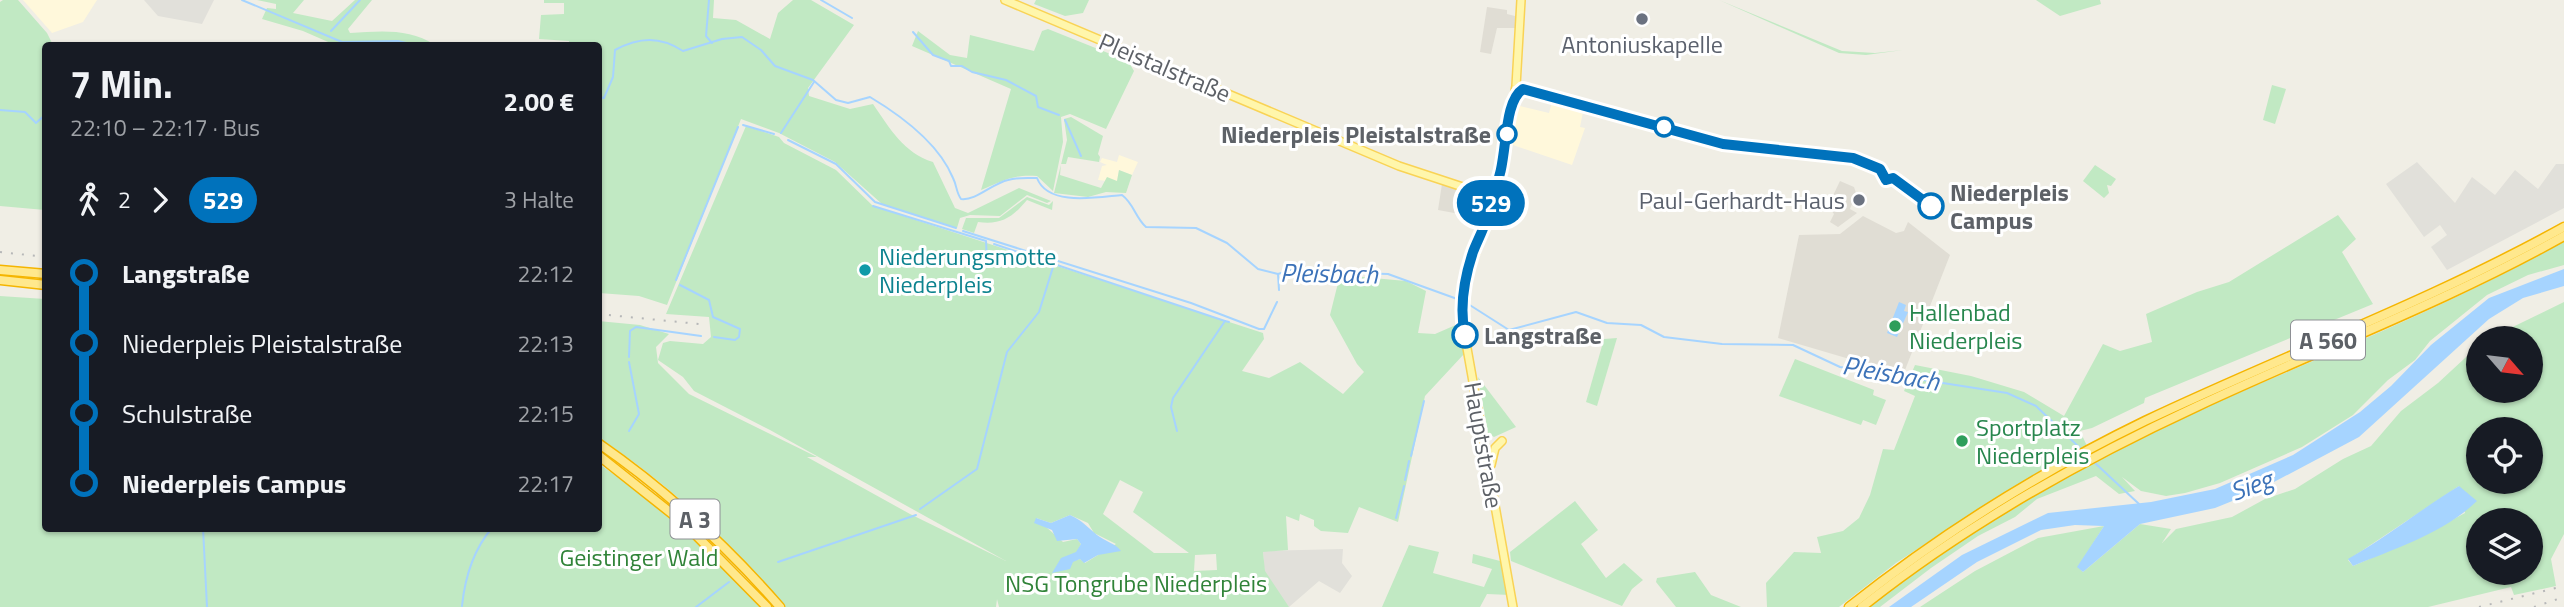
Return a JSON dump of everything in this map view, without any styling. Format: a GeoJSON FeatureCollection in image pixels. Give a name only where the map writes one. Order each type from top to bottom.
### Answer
{"type":"FeatureCollection","features":[{"type":"Feature","properties":{"kind":"highway","name":"A 560"},"geometry":{"type":"LineString","coordinates":[[1862,607],[1993,514],[2145,422],[2476,274],[2564,227]]}},
{"type":"Feature","properties":{"kind":"highway","name":"A 560"},"geometry":{"type":"LineString","coordinates":[[2094,452],[2431,304],[2564,236]]}},
{"type":"Feature","properties":{"kind":"highway"},"geometry":{"type":"LineString","coordinates":[[2524,258],[2564,243]]}},
{"type":"Feature","properties":{"kind":"highway"},"geometry":{"type":"LineString","coordinates":[[0,270],[42,274]]}},
{"type":"Feature","properties":{"kind":"highway"},"geometry":{"type":"LineString","coordinates":[[0,280],[42,285]]}},
{"type":"Feature","properties":{"kind":"highway","name":"A 3"},"geometry":{"type":"LineString","coordinates":[[602,446],[700,524],[780,607]]}},
{"type":"Feature","properties":{"kind":"highway","name":"A 3"},"geometry":{"type":"LineString","coordinates":[[602,458],[685,524],[767,607]]}},
{"type":"Feature","properties":{"kind":"highway","name":"A 560"},"geometry":{"type":"LineString","coordinates":[[1849,607],[1898,569],[1989,507],[2080,460]]}},
{"type":"Feature","properties":{"kind":"main road","name":"Pleistalstraße"},"geometry":{"type":"LineString","coordinates":[[1005,0],[1399,166],[1481,193]]}},
{"type":"Feature","properties":{"kind":"main road"},"geometry":{"type":"LineString","coordinates":[[1492,192],[1486,190],[1481,193],[1481,200],[1488,204],[1493,200],[1492,192],[1499,180],[1513,107],[1521,0]]}},
{"type":"Feature","properties":{"kind":"main road"},"geometry":{"type":"LineString","coordinates":[[1513,107],[1520,90],[1529,89]]}},
{"type":"Feature","properties":{"kind":"main road","name":"Hauptstraße"},"geometry":{"type":"LineString","coordinates":[[1488,204],[1488,217],[1474,249],[1462,293],[1462,311],[1513,607]]}},
{"type":"Feature","properties":{"kind":"main road"},"geometry":{"type":"LineString","coordinates":[[1489,477],[1491,457],[1502,441]]}},
{"type":"Feature","properties":{"kind":"shaded area"},"geometry":{"type":"Polygon","coordinates":[[[23,0],[97,0],[83,22],[52,33],[23,0]]]}},
{"type":"Feature","properties":{"kind":"shaded area"},"geometry":{"type":"Polygon","coordinates":[[[144,0],[214,0],[202,24],[158,16],[144,0]]]}},
{"type":"Feature","properties":{"kind":"shaded area"},"geometry":{"type":"Polygon","coordinates":[[[1487,7],[1507,10],[1507,14],[1515,16],[1515,28],[1497,28],[1491,54],[1480,52],[1487,7]]]}},
{"type":"Feature","properties":{"kind":"shaded area"},"geometry":{"type":"Polygon","coordinates":[[[1553,98],[1584,107],[1580,127],[1585,128],[1572,165],[1510,144],[1516,105],[1549,113],[1553,98]]]}},
{"type":"Feature","properties":{"kind":"shaded area"},"geometry":{"type":"Polygon","coordinates":[[[1119,155],[1138,162],[1132,175],[1119,170],[1117,182],[1098,180],[1102,166],[1107,165],[1100,162],[1102,158],[1117,162],[1119,155]]]}},
{"type":"Feature","properties":{"kind":"shaded area"},"geometry":{"type":"Polygon","coordinates":[[[2417,162],[2455,203],[2472,177],[2495,195],[2515,170],[2538,189],[2556,164],[2564,164],[2564,208],[2447,270],[2431,247],[2447,235],[2440,225],[2424,237],[2386,184],[2417,162]]]}},
{"type":"Feature","properties":{"kind":"shaded area"},"geometry":{"type":"Polygon","coordinates":[[[1840,181],[1854,187],[1856,193],[1850,209],[1857,213],[1838,227],[1830,222],[1834,214],[1828,206],[1840,181]]]}},
{"type":"Feature","properties":{"kind":"shaded area"},"geometry":{"type":"Polygon","coordinates":[[[1442,184],[1475,197],[1483,211],[1481,218],[1438,210],[1442,184]]]}},
{"type":"Feature","properties":{"kind":"shaded area"},"geometry":{"type":"Polygon","coordinates":[[[1863,216],[1896,233],[1904,231],[1908,222],[1950,255],[1905,370],[1846,358],[1778,338],[1799,235],[1840,234],[1863,216]]]}},
{"type":"Feature","properties":{"kind":"shaded area"},"geometry":{"type":"Polygon","coordinates":[[[1343,549],[1342,563],[1352,576],[1340,593],[1319,581],[1289,607],[1265,581],[1263,551],[1343,549]]]}},
{"type":"Feature","properties":{"kind":"green space"},"geometry":{"type":"Polygon","coordinates":[[[18,0],[52,42],[42,42],[42,210],[0,206],[0,2],[18,0]]]}},
{"type":"Feature","properties":{"kind":"green space"},"geometry":{"type":"Polygon","coordinates":[[[257,0],[304,0],[293,13],[332,21],[355,0],[372,0],[348,29],[350,33],[405,33],[429,42],[328,42],[303,31],[262,19],[267,8],[276,9],[276,4],[257,0]]]}},
{"type":"Feature","properties":{"kind":"green space"},"geometry":{"type":"Polygon","coordinates":[[[544,0],[714,0],[713,18],[736,20],[770,39],[778,13],[793,0],[811,0],[854,25],[808,88],[809,96],[850,109],[873,104],[906,146],[933,162],[955,208],[968,213],[1019,188],[1051,201],[1047,203],[1027,195],[1000,216],[970,215],[960,218],[957,228],[882,204],[835,162],[779,133],[741,119],[667,305],[639,296],[602,293],[602,42],[539,39],[541,15],[564,14],[564,3],[544,3],[544,0]]]}},
{"type":"Feature","properties":{"kind":"green space"},"geometry":{"type":"Polygon","coordinates":[[[1036,0],[1089,0],[1083,13],[1065,16],[1034,4],[1036,0]]]}},
{"type":"Feature","properties":{"kind":"green space"},"geometry":{"type":"Polygon","coordinates":[[[1719,0],[1842,51],[1875,53],[1903,50],[1866,55],[1839,53],[1719,0]]]}},
{"type":"Feature","properties":{"kind":"green space"},"geometry":{"type":"Polygon","coordinates":[[[2036,0],[2100,0],[2101,4],[2060,16],[2036,0]]]}},
{"type":"Feature","properties":{"kind":"green space"},"geometry":{"type":"Polygon","coordinates":[[[1048,29],[1128,61],[1134,71],[1106,129],[1070,114],[1061,117],[1063,142],[1053,191],[1037,176],[1008,179],[981,190],[1011,89],[912,46],[918,31],[950,55],[967,58],[970,35],[1034,51],[1042,31],[1048,29]]]}},
{"type":"Feature","properties":{"kind":"green space"},"geometry":{"type":"Polygon","coordinates":[[[2272,85],[2286,89],[2275,124],[2263,120],[2272,85]]]}},
{"type":"Feature","properties":{"kind":"green space"},"geometry":{"type":"Polygon","coordinates":[[[1071,117],[1103,136],[1098,154],[1099,162],[1068,157],[1066,164],[1061,164],[1067,140],[1064,119],[1071,117]]]}},
{"type":"Feature","properties":{"kind":"green space","name":"NSG Tongrube Niederpleis"},"geometry":{"type":"Polygon","coordinates":[[[746,126],[779,137],[784,143],[836,170],[873,206],[1263,333],[1264,339],[1242,371],[1269,378],[1300,362],[1343,394],[1364,372],[1330,315],[1340,275],[1406,281],[1426,291],[1418,333],[1435,334],[1458,324],[1464,354],[1425,396],[1398,522],[1359,507],[1348,533],[1321,531],[1314,526],[1314,520],[1300,514],[1299,521],[1286,516],[1288,550],[1263,552],[1265,571],[1289,607],[999,607],[997,599],[996,607],[785,607],[742,560],[675,495],[602,440],[602,321],[640,325],[669,334],[656,347],[658,363],[689,394],[817,457],[807,457],[910,514],[1006,561],[770,430],[694,391],[683,377],[658,360],[663,343],[670,341],[703,344],[711,337],[709,317],[666,314],[746,126]],[[1120,480],[1103,514],[1154,553],[1189,553],[1133,512],[1143,492],[1120,480]],[[1070,515],[1051,523],[1036,518],[1063,542],[1077,539],[1081,544],[1073,561],[1080,559],[1085,563],[1116,544],[1094,533],[1088,523],[1070,515]],[[1216,554],[1195,555],[1194,571],[1217,570],[1216,554]]]}},
{"type":"Feature","properties":{"kind":"green space"},"geometry":{"type":"Polygon","coordinates":[[[1061,165],[1060,175],[1101,188],[1107,177],[1117,181],[1119,170],[1132,175],[1126,193],[1106,192],[1088,197],[1054,193],[1061,165]]]}},
{"type":"Feature","properties":{"kind":"green space"},"geometry":{"type":"Polygon","coordinates":[[[2095,165],[2116,179],[2111,186],[2107,185],[2109,193],[2104,198],[2083,181],[2095,165]]]}},
{"type":"Feature","properties":{"kind":"green space"},"geometry":{"type":"Polygon","coordinates":[[[1027,197],[1049,205],[1053,201],[1052,210],[1027,200],[1006,219],[978,222],[974,233],[962,229],[966,218],[999,218],[1027,197]]]}},
{"type":"Feature","properties":{"kind":"green space"},"geometry":{"type":"Polygon","coordinates":[[[2338,215],[2356,239],[2342,252],[2373,304],[2145,398],[2144,403],[2080,431],[2087,446],[2003,493],[1896,563],[1839,607],[1767,607],[1766,583],[1794,552],[1821,553],[1817,537],[1843,531],[1859,518],[1870,495],[1883,449],[1894,450],[1915,396],[1904,391],[1915,365],[1971,376],[2024,392],[2064,416],[2103,344],[2120,351],[2152,342],[2146,314],[2197,292],[2229,282],[2338,215]]]}},
{"type":"Feature","properties":{"kind":"green space"},"geometry":{"type":"Polygon","coordinates":[[[2564,241],[2564,265],[2528,275],[2487,295],[2430,341],[2415,360],[2388,380],[2353,415],[2302,447],[2220,483],[2166,496],[2141,491],[2122,477],[2135,491],[2119,494],[2096,476],[2037,499],[2015,517],[1978,536],[1931,568],[1880,607],[1869,607],[1940,554],[2015,506],[2131,442],[2419,314],[2564,241]]]}},
{"type":"Feature","properties":{"kind":"green space","name":"Geistinger Wald"},"geometry":{"type":"Polygon","coordinates":[[[0,296],[42,299],[42,532],[602,532],[602,466],[685,529],[743,586],[760,607],[0,607],[0,296]]]}},
{"type":"Feature","properties":{"kind":"green space"},"geometry":{"type":"Polygon","coordinates":[[[2564,302],[2564,534],[2551,559],[2556,586],[2514,595],[2511,587],[2428,607],[1920,607],[1975,571],[2038,538],[2104,526],[2078,567],[2083,572],[2140,524],[2171,529],[2162,543],[2176,529],[2232,517],[2265,499],[2295,489],[2343,459],[2371,446],[2401,411],[2466,357],[2466,403],[2543,403],[2543,326],[2515,326],[2564,302]],[[2459,486],[2348,560],[2353,566],[2420,537],[2465,513],[2459,486]]]}},
{"type":"Feature","properties":{"kind":"green space"},"geometry":{"type":"Polygon","coordinates":[[[1617,338],[1597,406],[1586,402],[1604,339],[1617,338]]]}},
{"type":"Feature","properties":{"kind":"green space"},"geometry":{"type":"Polygon","coordinates":[[[1795,359],[1874,390],[1873,395],[1886,400],[1876,425],[1863,420],[1861,425],[1779,396],[1795,359]]]}},
{"type":"Feature","properties":{"kind":"green space"},"geometry":{"type":"Polygon","coordinates":[[[1478,377],[1516,427],[1494,437],[1488,433],[1478,377]]]}},
{"type":"Feature","properties":{"kind":"green space"},"geometry":{"type":"Polygon","coordinates":[[[1575,501],[1598,530],[1581,544],[1606,578],[1624,563],[1643,580],[1632,589],[1622,606],[1511,561],[1510,552],[1575,501]]]}},
{"type":"Feature","properties":{"kind":"green space"},"geometry":{"type":"Polygon","coordinates":[[[1409,545],[1439,552],[1433,573],[1484,587],[1492,569],[1472,563],[1473,554],[1504,562],[1510,595],[1487,594],[1480,607],[1382,607],[1409,545]]]}},
{"type":"Feature","properties":{"kind":"green space"},"geometry":{"type":"Polygon","coordinates":[[[1695,572],[1711,595],[1741,607],[1676,607],[1656,582],[1657,578],[1695,572]]]}},
{"type":"Feature","properties":{"kind":"water","name":"Sieg"},"geometry":{"type":"Polygon","coordinates":[[[2564,269],[2564,286],[2523,298],[2481,326],[2466,326],[2466,340],[2359,437],[2257,491],[2215,508],[2140,524],[2083,572],[2077,567],[2104,526],[2075,525],[2041,530],[1977,562],[1911,607],[1889,607],[1962,555],[2048,513],[2151,502],[2215,489],[2293,455],[2360,412],[2391,386],[2431,345],[2489,298],[2564,269]]]}},
{"type":"Feature","properties":{"kind":"water","name":"Hallenbad Niederpleis"},"geometry":{"type":"Polygon","coordinates":[[[1899,302],[1906,305],[1904,311],[1908,312],[1897,337],[1887,333],[1899,302]]]}},
{"type":"Feature","properties":{"kind":"water"},"geometry":{"type":"Polygon","coordinates":[[[2459,486],[2477,501],[2434,531],[2353,566],[2348,559],[2459,486]]]}},
{"type":"Feature","properties":{"kind":"water"},"geometry":{"type":"Polygon","coordinates":[[[1070,515],[1121,551],[1098,555],[1084,563],[1080,559],[1073,562],[1070,569],[1052,573],[1061,558],[1076,552],[1081,544],[1077,539],[1057,541],[1052,530],[1034,523],[1036,518],[1051,523],[1070,515]]]}},
{"type":"Feature","properties":{"kind":"waterway"},"geometry":{"type":"LineString","coordinates":[[242,0],[342,42]]}},
{"type":"Feature","properties":{"kind":"waterway"},"geometry":{"type":"LineString","coordinates":[[331,31],[360,0]]}},
{"type":"Feature","properties":{"kind":"waterway"},"geometry":{"type":"LineString","coordinates":[[709,0],[706,36],[712,43]]}},
{"type":"Feature","properties":{"kind":"waterway"},"geometry":{"type":"LineString","coordinates":[[821,0],[852,18]]}},
{"type":"Feature","properties":{"kind":"waterway"},"geometry":{"type":"LineString","coordinates":[[913,32],[933,55],[949,61],[951,66],[962,66],[972,72],[1006,80],[1036,96],[1038,107],[1059,115]]}},
{"type":"Feature","properties":{"kind":"waterway","name":"Pleisbach"},"geometry":{"type":"LineString","coordinates":[[602,98],[613,77],[615,50],[624,46],[649,40],[666,43],[683,51],[722,39],[742,37],[761,50],[775,66],[813,80],[836,100],[848,103],[870,97],[894,112],[918,132],[947,165],[961,199],[973,197],[1002,182],[1022,178],[1037,178],[1043,187],[1062,197],[1122,195],[1146,227],[1196,228],[1227,243],[1258,269],[1278,274],[1291,270],[1337,268],[1354,273],[1388,274],[1460,300]]}},
{"type":"Feature","properties":{"kind":"waterway"},"geometry":{"type":"LineString","coordinates":[[342,42],[402,42]]}},
{"type":"Feature","properties":{"kind":"waterway"},"geometry":{"type":"LineString","coordinates":[[781,133],[814,82]]}},
{"type":"Feature","properties":{"kind":"waterway","name":"Pleisbach"},"geometry":{"type":"LineString","coordinates":[[0,110],[25,112],[36,123],[42,118]]}},
{"type":"Feature","properties":{"kind":"waterway"},"geometry":{"type":"LineString","coordinates":[[1065,120],[1081,156]]}},
{"type":"Feature","properties":{"kind":"waterway"},"geometry":{"type":"LineString","coordinates":[[743,125],[774,134]]}},
{"type":"Feature","properties":{"kind":"waterway"},"geometry":{"type":"LineString","coordinates":[[676,280],[738,127]]}},
{"type":"Feature","properties":{"kind":"waterway"},"geometry":{"type":"LineString","coordinates":[[788,140],[836,164],[875,202],[956,228]]}},
{"type":"Feature","properties":{"kind":"waterway"},"geometry":{"type":"LineString","coordinates":[[873,206],[986,241],[987,262]]}},
{"type":"Feature","properties":{"kind":"waterway"},"geometry":{"type":"LineString","coordinates":[[963,231],[1191,303],[1259,329],[1264,329],[1277,302]]}},
{"type":"Feature","properties":{"kind":"waterway"},"geometry":{"type":"LineString","coordinates":[[994,244],[1225,321]]}},
{"type":"Feature","properties":{"kind":"waterway"},"geometry":{"type":"LineString","coordinates":[[920,509],[977,469],[1007,352],[1039,312],[1054,264]]}},
{"type":"Feature","properties":{"kind":"waterway"},"geometry":{"type":"LineString","coordinates":[[1278,274],[1279,290]]}},
{"type":"Feature","properties":{"kind":"waterway"},"geometry":{"type":"LineString","coordinates":[[680,285],[709,300],[713,317],[740,329],[739,337],[735,340],[714,337]]}},
{"type":"Feature","properties":{"kind":"waterway","name":"Pleisbach"},"geometry":{"type":"LineString","coordinates":[[1465,302],[1509,330],[1576,312],[1607,323],[1641,325],[1664,337],[1722,344],[1793,345],[1840,367],[2007,393],[2036,406],[2083,451]]}},
{"type":"Feature","properties":{"kind":"waterway"},"geometry":{"type":"LineString","coordinates":[[1177,431],[1171,407],[1173,398],[1225,321],[1229,322]]}},
{"type":"Feature","properties":{"kind":"waterway"},"geometry":{"type":"LineString","coordinates":[[629,357],[630,331],[636,327],[701,336]]}},
{"type":"Feature","properties":{"kind":"waterway"},"geometry":{"type":"LineString","coordinates":[[629,362],[639,414],[629,431]]}},
{"type":"Feature","properties":{"kind":"waterway"},"geometry":{"type":"LineString","coordinates":[[1411,456],[1424,401]]}},
{"type":"Feature","properties":{"kind":"waterway"},"geometry":{"type":"LineString","coordinates":[[1405,480],[1409,461]]}},
{"type":"Feature","properties":{"kind":"waterway","name":"Pleisbach"},"geometry":{"type":"LineString","coordinates":[[2094,462],[2139,504]]}},
{"type":"Feature","properties":{"kind":"waterway"},"geometry":{"type":"LineString","coordinates":[[1396,518],[1404,486]]}},
{"type":"Feature","properties":{"kind":"waterway"},"geometry":{"type":"LineString","coordinates":[[778,562],[916,515]]}},
{"type":"Feature","properties":{"kind":"waterway"},"geometry":{"type":"LineString","coordinates":[[203,532],[207,607]]}},
{"type":"Feature","properties":{"kind":"waterway"},"geometry":{"type":"LineString","coordinates":[[462,606],[471,564],[489,532]]}},
{"type":"Feature","properties":{"kind":"waterway"},"geometry":{"type":"LineString","coordinates":[[696,607],[729,582]]}},
{"type":"Feature","properties":{"kind":"railway"},"geometry":{"type":"LineString","coordinates":[[0,252],[42,257]]}},
{"type":"Feature","properties":{"kind":"railway"},"geometry":{"type":"LineString","coordinates":[[602,314],[699,324]]}},
{"type":"Feature","properties":{"kind":"railway"},"geometry":{"type":"LineString","coordinates":[[2479,607],[2564,586]]}},
{"type":"Feature","properties":{"kind":"railway"},"geometry":{"type":"LineString","coordinates":[[2534,607],[2564,597]]}},
{"type":"Feature","properties":{"kind":"bus line","name":"529"},"geometry":{"type":"LineString","coordinates":[[1465,335],[1462,293],[1467,270],[1488,217],[1488,204],[1494,198],[1492,192],[1499,180],[1517,93],[1523,89],[1564,98],[1723,144],[1853,158],[1880,169],[1886,180],[1893,178],[1931,206]]}},
{"type":"Feature","properties":{"kind":"place","name":"Antoniuskapelle"},"geometry":{"type":"Point","coordinates":[1642,19]}},
{"type":"Feature","properties":{"kind":"place","name":"Niederpleis Pleistalstraße"},"geometry":{"type":"Point","coordinates":[1507,134]}},
{"type":"Feature","properties":{"kind":"place","name":"Paul-Gerhardt-Haus"},"geometry":{"type":"Point","coordinates":[1859,200]}},
{"type":"Feature","properties":{"kind":"place","name":"Niederpleis Campus"},"geometry":{"type":"Point","coordinates":[1931,206]}},
{"type":"Feature","properties":{"kind":"place","name":"Niederungsmotte Niederpleis"},"geometry":{"type":"Point","coordinates":[865,270]}},
{"type":"Feature","properties":{"kind":"place","name":"Hallenbad Niederpleis"},"geometry":{"type":"Point","coordinates":[1895,326]}},
{"type":"Feature","properties":{"kind":"place","name":"Langstraße"},"geometry":{"type":"Point","coordinates":[1465,335]}},
{"type":"Feature","properties":{"kind":"place","name":"Sportplatz Niederpleis"},"geometry":{"type":"Point","coordinates":[1962,441]}}]}
